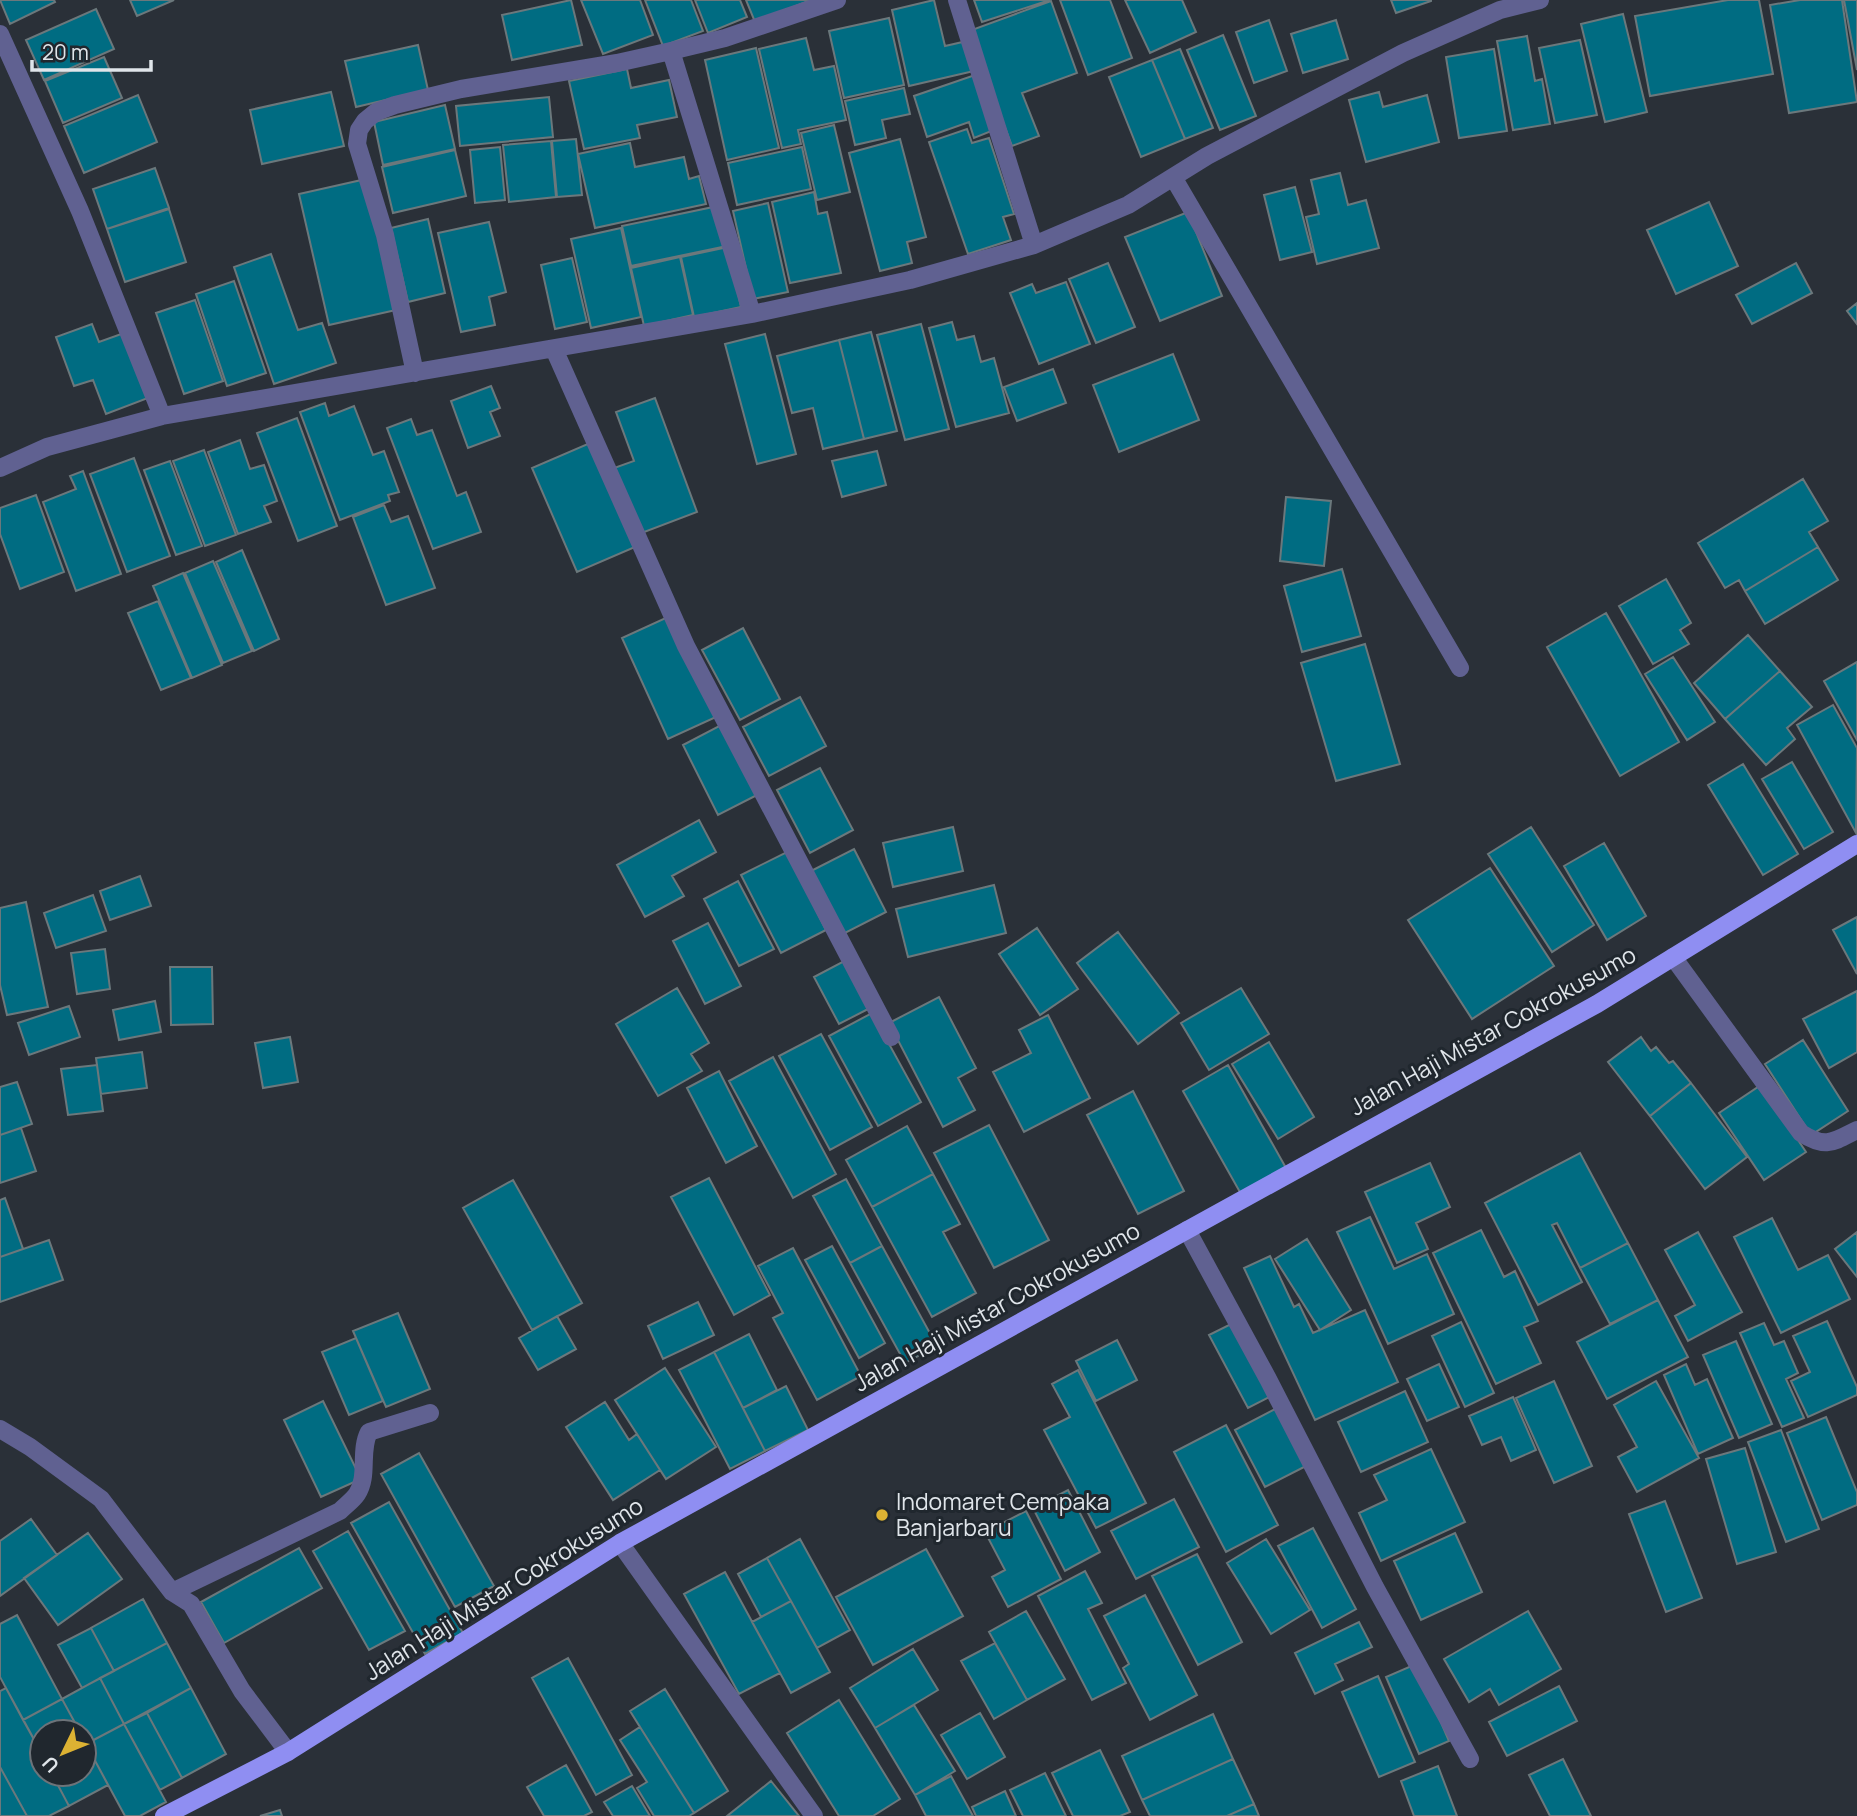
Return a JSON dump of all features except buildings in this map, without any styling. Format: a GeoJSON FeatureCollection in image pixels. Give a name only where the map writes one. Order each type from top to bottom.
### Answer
{"type":"FeatureCollection","features":[{"type":"Feature","properties":{"kind":"main road","name":"Jalan Haji Mistar Cokrokusumo"},"geometry":{"type":"LineString","coordinates":[[164,1816],[288,1752],[620,1544],[1597,1004],[1857,844]]}},
{"type":"Feature","properties":{"kind":"street"},"geometry":{"type":"LineString","coordinates":[[415,373],[385,234],[357,144],[359,130],[365,121],[376,112],[395,105],[461,89],[617,63],[725,38],[837,0]]}},
{"type":"Feature","properties":{"kind":"street"},"geometry":{"type":"LineString","coordinates":[[957,0],[1034,245]]}},
{"type":"Feature","properties":{"kind":"street"},"geometry":{"type":"LineString","coordinates":[[0,468],[47,447],[162,416],[752,314],[910,280],[1034,245],[1128,205],[1250,133],[1498,5],[1540,0]]}},
{"type":"Feature","properties":{"kind":"street"},"geometry":{"type":"LineString","coordinates":[[0,34],[80,211],[162,416]]}},
{"type":"Feature","properties":{"kind":"street"},"geometry":{"type":"LineString","coordinates":[[671,51],[752,314]]}},
{"type":"Feature","properties":{"kind":"street"},"geometry":{"type":"LineString","coordinates":[[1173,177],[1460,668]]}},
{"type":"Feature","properties":{"kind":"street"},"geometry":{"type":"LineString","coordinates":[[554,349],[685,646],[891,1037]]}},
{"type":"Feature","properties":{"kind":"street"},"geometry":{"type":"LineString","coordinates":[[1673,957],[1801,1133],[1816,1142],[1835,1142],[1857,1130]]}},
{"type":"Feature","properties":{"kind":"street"},"geometry":{"type":"LineString","coordinates":[[1187,1230],[1268,1378],[1375,1587],[1470,1759]]}},
{"type":"Feature","properties":{"kind":"street"},"geometry":{"type":"LineString","coordinates":[[172,1592],[340,1510],[356,1496],[361,1486],[364,1442],[369,1433],[430,1413]]}},
{"type":"Feature","properties":{"kind":"street"},"geometry":{"type":"LineString","coordinates":[[0,1429],[30,1447],[101,1499],[172,1592],[191,1604],[242,1691],[288,1752]]}},
{"type":"Feature","properties":{"kind":"street"},"geometry":{"type":"LineString","coordinates":[[620,1544],[814,1816]]}},
{"type":"Feature","properties":{"kind":"place","name":"Indomaret Cempaka Banjarbaru"},"geometry":{"type":"Point","coordinates":[882,1515]}}]}
